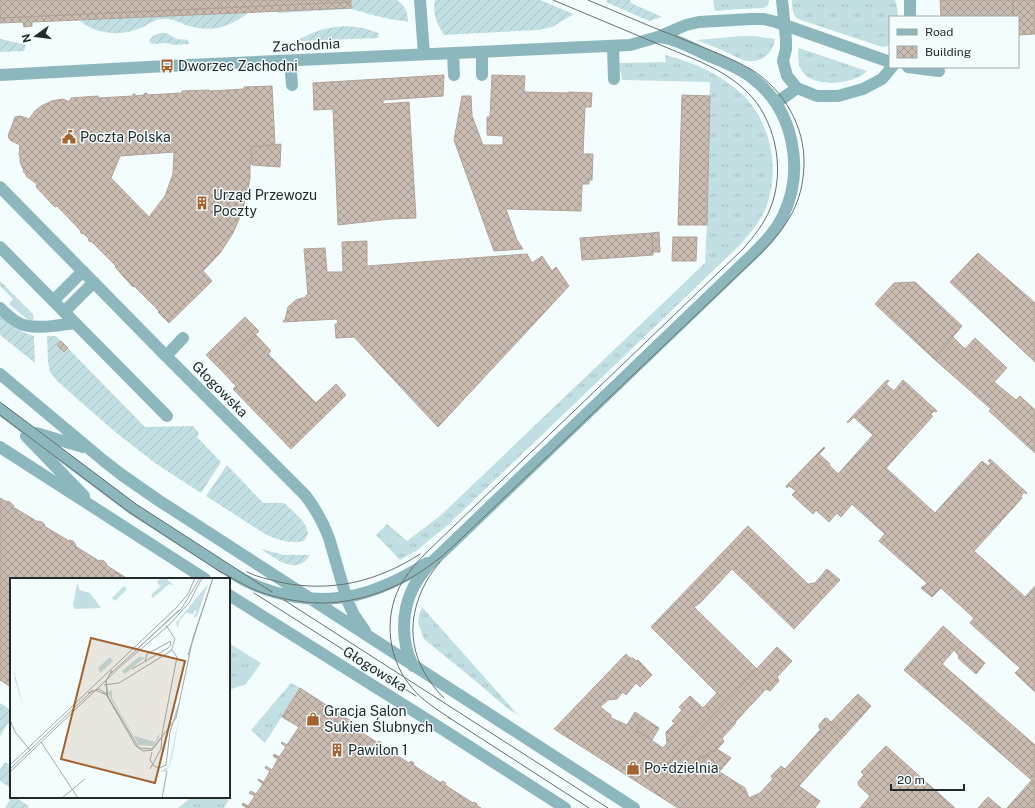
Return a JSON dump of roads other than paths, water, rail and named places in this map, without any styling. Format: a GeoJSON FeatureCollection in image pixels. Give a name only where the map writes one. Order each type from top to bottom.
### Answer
{"type":"FeatureCollection","features":[{"type":"Feature","properties":{"kind":"street"},"geometry":{"type":"LineString","coordinates":[[420,0],[424,54]]}},
{"type":"Feature","properties":{"kind":"street"},"geometry":{"type":"LineString","coordinates":[[782,0],[786,39],[786,49],[783,61],[787,76],[797,88],[817,96],[838,96],[863,90],[882,79],[891,68]]}},
{"type":"Feature","properties":{"kind":"street"},"geometry":{"type":"LineString","coordinates":[[910,0],[910,16]]}},
{"type":"Feature","properties":{"kind":"street","name":"Zachodnia"},"geometry":{"type":"LineString","coordinates":[[0,75],[630,45],[658,37],[686,25],[699,22],[751,19],[764,19],[785,25],[889,62]]}},
{"type":"Feature","properties":{"kind":"street"},"geometry":{"type":"LineString","coordinates":[[413,666],[408,654],[404,634],[406,608],[413,588],[429,565],[753,254],[773,232],[790,200],[794,164],[792,144],[790,133],[776,102],[764,88],[747,74],[679,42],[664,37],[658,37]]}},
{"type":"Feature","properties":{"kind":"street"},"geometry":{"type":"LineString","coordinates":[[613,46],[614,79]]}},
{"type":"Feature","properties":{"kind":"street"},"geometry":{"type":"LineString","coordinates":[[482,52],[482,75]]}},
{"type":"Feature","properties":{"kind":"street"},"geometry":{"type":"LineString","coordinates":[[453,53],[454,75]]}},
{"type":"Feature","properties":{"kind":"street"},"geometry":{"type":"LineString","coordinates":[[290,61],[292,85]]}},
{"type":"Feature","properties":{"kind":"street"},"geometry":{"type":"LineString","coordinates":[[916,68],[939,71]]}},
{"type":"Feature","properties":{"kind":"street"},"geometry":{"type":"LineString","coordinates":[[776,102],[797,88]]}},
{"type":"Feature","properties":{"kind":"street","name":"Głogowska"},"geometry":{"type":"LineString","coordinates":[[0,187],[300,490],[314,506],[329,538],[346,596],[354,615],[364,630],[375,640]]}},
{"type":"Feature","properties":{"kind":"street"},"geometry":{"type":"LineString","coordinates":[[0,247],[167,416]]}},
{"type":"Feature","properties":{"kind":"street"},"geometry":{"type":"LineString","coordinates":[[54,301],[83,271]]}},
{"type":"Feature","properties":{"kind":"street"},"geometry":{"type":"LineString","coordinates":[[64,312],[94,282]]}},
{"type":"Feature","properties":{"kind":"street"},"geometry":{"type":"LineString","coordinates":[[0,308],[18,323],[28,326],[75,323]]}},
{"type":"Feature","properties":{"kind":"street"},"geometry":{"type":"LineString","coordinates":[[166,356],[183,338]]}},
{"type":"Feature","properties":{"kind":"street","name":"Głogowska"},"geometry":{"type":"LineString","coordinates":[[0,374],[88,448],[122,475],[158,500],[634,808]]}},
{"type":"Feature","properties":{"kind":"street"},"geometry":{"type":"LineString","coordinates":[[0,410],[133,509],[250,584],[275,593],[310,598],[332,598],[367,592],[395,581],[423,566],[439,555]]}},
{"type":"Feature","properties":{"kind":"street"},"geometry":{"type":"LineString","coordinates":[[0,410],[100,513]]}},
{"type":"Feature","properties":{"kind":"street"},"geometry":{"type":"LineString","coordinates":[[28,430],[88,448]]}},
{"type":"Feature","properties":{"kind":"street"},"geometry":{"type":"LineString","coordinates":[[0,448],[203,578]]}},
{"type":"Feature","properties":{"kind":"street","name":"Głogowska"},"geometry":{"type":"LineString","coordinates":[[230,595],[565,808]]}},
{"type":"Feature","properties":{"kind":"tram line"},"geometry":{"type":"LineString","coordinates":[[451,719],[426,701],[413,689],[398,666],[393,653],[390,626],[391,612],[403,581],[413,567],[429,550],[743,249],[765,220],[775,195],[777,165],[773,136],[761,109],[746,91],[725,75],[702,62],[553,0]]}},
{"type":"Feature","properties":{"kind":"tram line"},"geometry":{"type":"LineString","coordinates":[[217,570],[266,594],[291,600],[317,603],[348,601],[378,593],[421,572],[448,551],[762,252],[786,223],[797,202],[801,190],[804,164],[803,150],[801,137],[796,123],[783,99],[774,88],[752,70],[734,61],[588,0]]}},
{"type":"Feature","properties":{"kind":"tram line"},"geometry":{"type":"LineString","coordinates":[[0,402],[136,504],[272,592]]}},
{"type":"Feature","properties":{"kind":"tram line"},"geometry":{"type":"LineString","coordinates":[[0,415],[129,512],[222,573]]}},
{"type":"Feature","properties":{"kind":"tram line"},"geometry":{"type":"LineString","coordinates":[[247,572],[267,579],[298,585],[335,585],[352,583],[387,572],[420,554]]}},
{"type":"Feature","properties":{"kind":"tram line"},"geometry":{"type":"LineString","coordinates":[[440,562],[426,582],[419,598],[414,614],[413,629],[414,644],[424,672],[444,698]]}},
{"type":"Feature","properties":{"kind":"tram line"},"geometry":{"type":"LineString","coordinates":[[254,593],[416,696]]}},
{"type":"Feature","properties":{"kind":"tram line"},"geometry":{"type":"LineString","coordinates":[[284,600],[608,808]]}},
{"type":"Feature","properties":{"kind":"tram line"},"geometry":{"type":"LineString","coordinates":[[448,717],[589,808]]}},
{"type":"Feature","properties":{"kind":"place","name":"Dworzec Zachodni"},"geometry":{"type":"Point","coordinates":[167,66]}},
{"type":"Feature","properties":{"kind":"place","name":"Poczta Polska"},"geometry":{"type":"Point","coordinates":[69,137]}},
{"type":"Feature","properties":{"kind":"place","name":"Urząd Przewozu Poczty"},"geometry":{"type":"Point","coordinates":[202,203]}},
{"type":"Feature","properties":{"kind":"place","name":"Gracja Salon Sukien Ślubnych"},"geometry":{"type":"Point","coordinates":[313,719]}},
{"type":"Feature","properties":{"kind":"place","name":"Pawilon 1"},"geometry":{"type":"Point","coordinates":[337,750]}},
{"type":"Feature","properties":{"kind":"place","name":"Po÷dzielnia"},"geometry":{"type":"Point","coordinates":[633,768]}}]}
